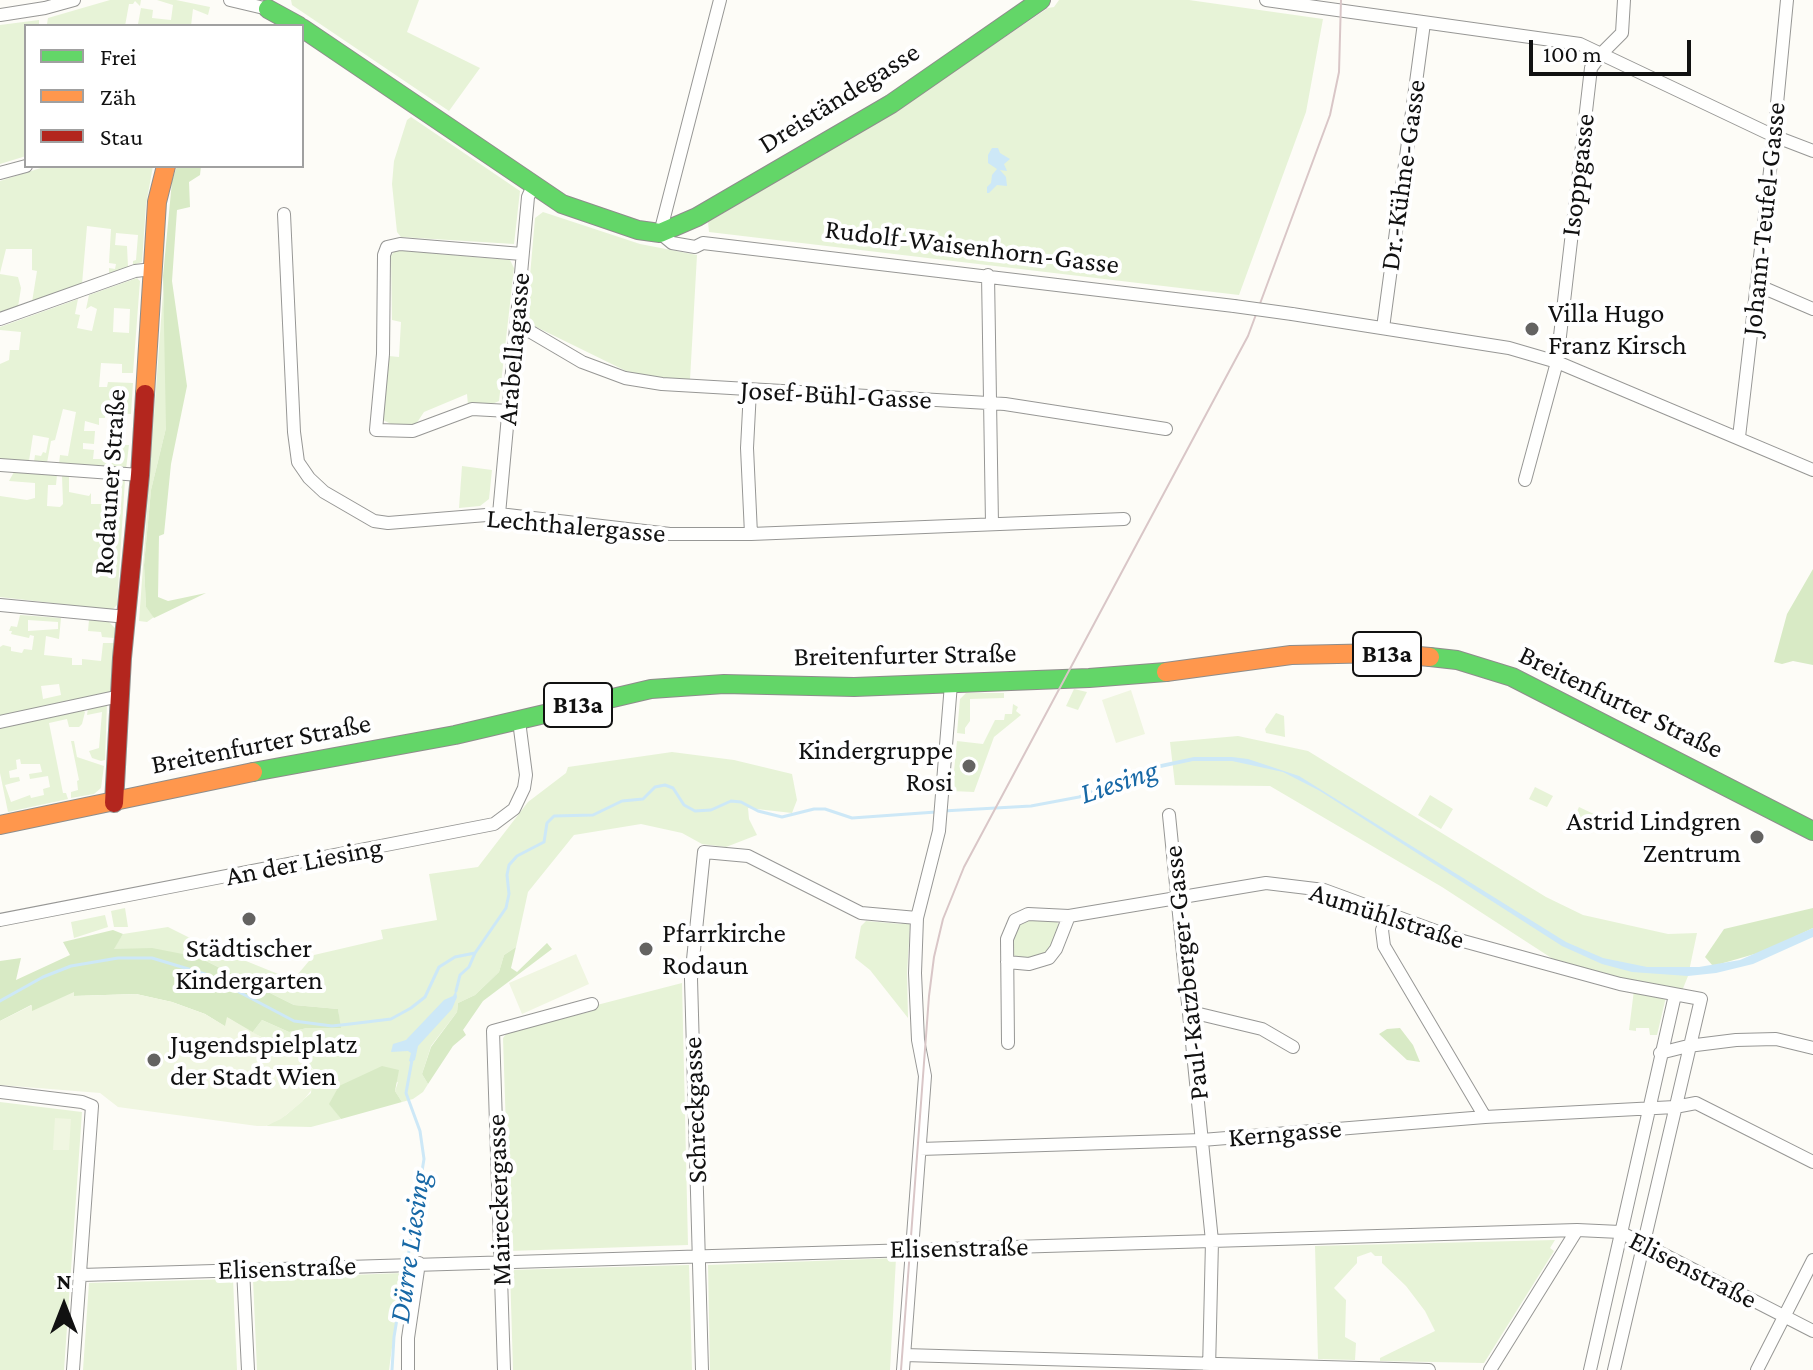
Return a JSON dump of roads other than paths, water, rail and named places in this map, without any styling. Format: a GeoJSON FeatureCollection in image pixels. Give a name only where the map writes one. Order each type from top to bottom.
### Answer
{"type":"FeatureCollection","features":[{"type":"Feature","properties":{"kind":"main road","name":"Dreiständegasse"},"geometry":{"type":"LineString","coordinates":[[660,233],[697,217],[891,104],[1041,0]]}},
{"type":"Feature","properties":{"kind":"main road"},"geometry":{"type":"LineString","coordinates":[[257,24],[271,4]]}},
{"type":"Feature","properties":{"kind":"main road","name":"Rudolf-Waisenhorn-Gasse"},"geometry":{"type":"LineString","coordinates":[[271,4],[296,24]]}},
{"type":"Feature","properties":{"kind":"main road","name":"Rudolf-Waisenhorn-Gasse"},"geometry":{"type":"LineString","coordinates":[[304,30],[562,204],[638,230],[660,233]]}},
{"type":"Feature","properties":{"kind":"main road","name":"Rodauner Straße"},"geometry":{"type":"LineString","coordinates":[[114,803],[120,696],[140,475],[157,202],[166,168]]}},
{"type":"Feature","properties":{"kind":"main road","name":"Breitenfurter Straße"},"geometry":{"type":"LineString","coordinates":[[0,825],[212,780],[519,721],[610,697],[669,687],[951,684],[1136,675],[1291,655],[1384,653],[1457,660],[1499,672],[1813,828]]}},
{"type":"Feature","properties":{"kind":"street"},"geometry":{"type":"LineString","coordinates":[[0,15],[74,0]]}},
{"type":"Feature","properties":{"kind":"street","name":"Rudolf-Waisenhorn-Gasse"},"geometry":{"type":"LineString","coordinates":[[230,0],[271,4]]}},
{"type":"Feature","properties":{"kind":"street"},"geometry":{"type":"LineString","coordinates":[[660,233],[720,0]]}},
{"type":"Feature","properties":{"kind":"street"},"geometry":{"type":"LineString","coordinates":[[1266,0],[1580,44],[1774,136],[1813,151]]}},
{"type":"Feature","properties":{"kind":"street","name":"Isoppgasse"},"geometry":{"type":"LineString","coordinates":[[1525,480],[1557,362],[1591,68],[1622,33],[1624,0]]}},
{"type":"Feature","properties":{"kind":"street","name":"Johann-Teufel-Gasse"},"geometry":{"type":"LineString","coordinates":[[1739,437],[1787,0]]}},
{"type":"Feature","properties":{"kind":"street","name":"Dr.-Kühne-Gasse"},"geometry":{"type":"LineString","coordinates":[[1383,328],[1424,23]]}},
{"type":"Feature","properties":{"kind":"street"},"geometry":{"type":"LineString","coordinates":[[0,173],[24,167]]}},
{"type":"Feature","properties":{"kind":"street","name":"Arabellagasse"},"geometry":{"type":"LineString","coordinates":[[499,514],[522,254],[528,197],[533,186]]}},
{"type":"Feature","properties":{"kind":"street","name":"Lechthalergasse"},"geometry":{"type":"LineString","coordinates":[[284,214],[298,462],[324,492],[382,523],[499,514],[631,531],[751,534],[1124,519]]}},
{"type":"Feature","properties":{"kind":"street"},"geometry":{"type":"LineString","coordinates":[[697,217],[703,243]]}},
{"type":"Feature","properties":{"kind":"street","name":"Rudolf-Waisenhorn-Gasse"},"geometry":{"type":"LineString","coordinates":[[660,233],[672,243],[695,247],[703,243],[988,275],[1383,328]]}},
{"type":"Feature","properties":{"kind":"street"},"geometry":{"type":"LineString","coordinates":[[509,411],[472,409],[413,431],[376,430],[383,351],[384,255],[387,247],[400,244],[522,254]]}},
{"type":"Feature","properties":{"kind":"street"},"geometry":{"type":"LineString","coordinates":[[0,319],[135,271],[153,269]]}},
{"type":"Feature","properties":{"kind":"street"},"geometry":{"type":"LineString","coordinates":[[988,275],[992,524]]}},
{"type":"Feature","properties":{"kind":"street"},"geometry":{"type":"LineString","coordinates":[[1757,285],[1813,309]]}},
{"type":"Feature","properties":{"kind":"street"},"geometry":{"type":"LineString","coordinates":[[1383,328],[1509,348],[1557,362],[1813,470]]}},
{"type":"Feature","properties":{"kind":"street","name":"Josef-Bühl-Gasse"},"geometry":{"type":"LineString","coordinates":[[516,329],[531,332],[582,362],[625,378],[662,384],[989,404],[1166,429]]}},
{"type":"Feature","properties":{"kind":"street"},"geometry":{"type":"LineString","coordinates":[[750,390],[747,448],[751,534]]}},
{"type":"Feature","properties":{"kind":"street"},"geometry":{"type":"LineString","coordinates":[[0,465],[140,475]]}},
{"type":"Feature","properties":{"kind":"street"},"geometry":{"type":"LineString","coordinates":[[0,605],[127,617]]}},
{"type":"Feature","properties":{"kind":"street"},"geometry":{"type":"LineString","coordinates":[[903,1370],[925,1076],[918,1040],[915,973],[917,918],[939,831],[951,684]]}},
{"type":"Feature","properties":{"kind":"street"},"geometry":{"type":"LineString","coordinates":[[0,722],[120,696]]}},
{"type":"Feature","properties":{"kind":"street","name":"An der Liesing"},"geometry":{"type":"LineString","coordinates":[[0,920],[494,824],[514,809],[524,788],[526,775],[519,721]]}},
{"type":"Feature","properties":{"kind":"street","name":"Paul-Katzberger-Gasse"},"geometry":{"type":"LineString","coordinates":[[1169,815],[1212,1241],[1209,1367]]}},
{"type":"Feature","properties":{"kind":"street","name":"Schreckgasse"},"geometry":{"type":"LineString","coordinates":[[702,1370],[691,979],[704,852],[748,856],[861,913],[917,918]]}},
{"type":"Feature","properties":{"kind":"street","name":"Aumühlstraße"},"geometry":{"type":"LineString","coordinates":[[1008,1043],[1008,932],[1015,920],[1028,914],[1069,916],[1266,883],[1324,890],[1463,941],[1620,984],[1701,999],[1688,1046]]}},
{"type":"Feature","properties":{"kind":"street"},"geometry":{"type":"LineString","coordinates":[[1389,912],[1382,930],[1384,946],[1485,1117]]}},
{"type":"Feature","properties":{"kind":"street"},"geometry":{"type":"LineString","coordinates":[[1007,962],[1029,964],[1049,958],[1056,949],[1069,916]]}},
{"type":"Feature","properties":{"kind":"street"},"geometry":{"type":"LineString","coordinates":[[1590,1370],[1675,995]]}},
{"type":"Feature","properties":{"kind":"street","name":"Maireckergasse"},"geometry":{"type":"LineString","coordinates":[[504,1370],[493,1031],[592,1004]]}},
{"type":"Feature","properties":{"kind":"street"},"geometry":{"type":"LineString","coordinates":[[1191,1012],[1262,1029],[1293,1047]]}},
{"type":"Feature","properties":{"kind":"street"},"geometry":{"type":"LineString","coordinates":[[1660,1053],[1736,1040],[1776,1039],[1813,1048]]}},
{"type":"Feature","properties":{"kind":"street"},"geometry":{"type":"LineString","coordinates":[[1614,1370],[1688,1046]]}},
{"type":"Feature","properties":{"kind":"street"},"geometry":{"type":"LineString","coordinates":[[0,1092],[82,1102],[89,1104],[93,1110],[73,1370]]}},
{"type":"Feature","properties":{"kind":"street","name":"Kerngasse"},"geometry":{"type":"LineString","coordinates":[[920,1149],[1202,1140],[1485,1117],[1675,1107],[1696,1103],[1813,1162]]}},
{"type":"Feature","properties":{"kind":"street"},"geometry":{"type":"LineString","coordinates":[[1490,1370],[1577,1230]]}},
{"type":"Feature","properties":{"kind":"street","name":"Elisenstraße"},"geometry":{"type":"LineString","coordinates":[[81,1275],[1577,1230],[1620,1232],[1813,1331]]}},
{"type":"Feature","properties":{"kind":"street"},"geometry":{"type":"LineString","coordinates":[[1757,1370],[1813,1260]]}},
{"type":"Feature","properties":{"kind":"street"},"geometry":{"type":"LineString","coordinates":[[408,1370],[411,1264]]}},
{"type":"Feature","properties":{"kind":"street"},"geometry":{"type":"LineString","coordinates":[[243,1269],[248,1370]]}},
{"type":"Feature","properties":{"kind":"street"},"geometry":{"type":"LineString","coordinates":[[904,1355],[1209,1367],[1429,1370]]}},
{"type":"Feature","properties":{"kind":"water"},"geometry":{"type":"Polygon","coordinates":[[[992,148],[998,148],[1010,159],[1004,164],[1007,171],[1000,170],[1006,177],[1007,186],[997,185],[987,193],[997,169],[988,163],[992,148]]]}},
{"type":"Feature","properties":{"kind":"water","name":"Liesing"},"geometry":{"type":"Polygon","coordinates":[[[1194,757],[1248,759],[1299,776],[1566,942],[1603,958],[1647,967],[1699,967],[1740,960],[1813,928],[1813,937],[1753,964],[1716,973],[1688,976],[1632,972],[1602,964],[1562,946],[1320,791],[1283,772],[1232,761],[1193,761],[1156,769],[1111,785],[1161,764],[1194,757]]]}},
{"type":"Feature","properties":{"kind":"water"},"geometry":{"type":"Polygon","coordinates":[[[456,990],[457,997],[452,1009],[418,1046],[415,1060],[409,1061],[411,1053],[408,1051],[391,1052],[393,1044],[406,1040],[456,990]]]}},
{"type":"Feature","properties":{"kind":"waterway","name":"Liesing"},"geometry":{"type":"LineString","coordinates":[[943,811],[1031,806],[1079,797],[1112,784]]}},
{"type":"Feature","properties":{"kind":"waterway","name":"Liesing"},"geometry":{"type":"LineString","coordinates":[[456,991],[460,975],[469,967],[506,908],[509,865],[517,856],[544,842],[547,823],[554,816],[593,815],[622,801],[643,799],[655,787],[665,785],[673,788],[684,805],[695,811],[711,810],[731,801],[782,817],[814,809],[825,809],[852,818],[936,812]]}},
{"type":"Feature","properties":{"kind":"waterway"},"geometry":{"type":"LineString","coordinates":[[0,1001],[43,977],[71,966],[118,958],[152,958],[205,974],[294,1021],[332,1026],[391,1019],[425,997],[439,967],[455,957],[475,953]]}},
{"type":"Feature","properties":{"kind":"waterway","name":"Dürre Liesing"},"geometry":{"type":"LineString","coordinates":[[407,1263],[424,1159],[420,1131],[406,1093],[412,1060]]}},
{"type":"Feature","properties":{"kind":"waterway","name":"Dürre Liesing"},"geometry":{"type":"LineString","coordinates":[[392,1370],[405,1270]]}},
{"type":"Feature","properties":{"kind":"tram line"},"geometry":{"type":"LineString","coordinates":[[901,1370],[929,996],[943,919],[964,867],[1248,336],[1330,115],[1339,72],[1341,0]]}},
{"type":"Feature","properties":{"kind":"place","name":"Villa Hugo Franz Kirsch"},"geometry":{"type":"Point","coordinates":[1532,329]}},
{"type":"Feature","properties":{"kind":"place","name":"Kindergruppe Rosi"},"geometry":{"type":"Point","coordinates":[969,766]}},
{"type":"Feature","properties":{"kind":"place","name":"Astrid Lindgren Zentrum"},"geometry":{"type":"Point","coordinates":[1757,837]}},
{"type":"Feature","properties":{"kind":"place","name":"Städtischer Kindergarten"},"geometry":{"type":"Point","coordinates":[249,919]}},
{"type":"Feature","properties":{"kind":"place","name":"Pfarrkirche Rodaun"},"geometry":{"type":"Point","coordinates":[646,949]}},
{"type":"Feature","properties":{"kind":"place","name":"Jugendspielplatz der Stadt Wien"},"geometry":{"type":"Point","coordinates":[154,1060]}}]}
